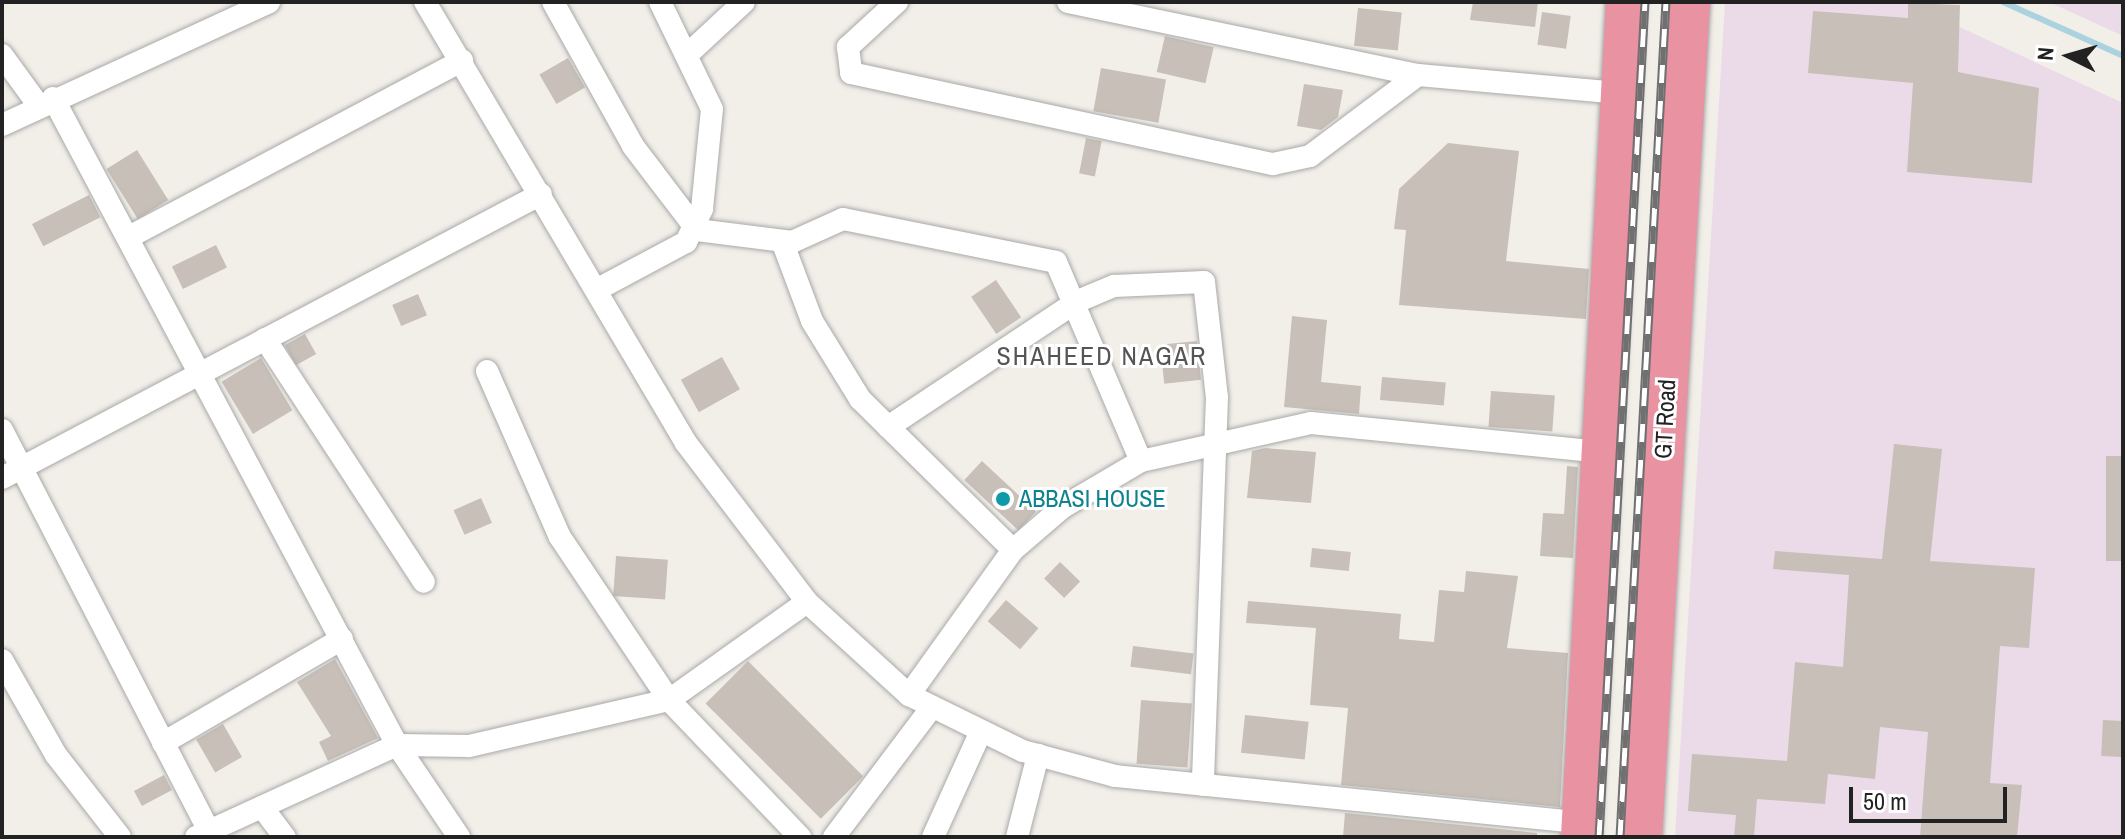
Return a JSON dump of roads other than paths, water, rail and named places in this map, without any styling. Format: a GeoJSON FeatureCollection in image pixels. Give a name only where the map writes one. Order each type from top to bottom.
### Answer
{"type":"FeatureCollection","features":[{"type":"Feature","properties":{"kind":"highway"},"geometry":{"type":"LineString","coordinates":[[1581,830],[1626,2]]}},
{"type":"Feature","properties":{"kind":"highway","name":"GT Road"},"geometry":{"type":"LineString","coordinates":[[1642,837],[1690,2]]}},
{"type":"Feature","properties":{"kind":"street"},"geometry":{"type":"LineString","coordinates":[[2,125],[46,102],[269,2]]}},
{"type":"Feature","properties":{"kind":"street"},"geometry":{"type":"LineString","coordinates":[[425,2],[598,289],[686,443],[807,602],[909,695],[1038,755],[1115,776],[1581,830]]}},
{"type":"Feature","properties":{"kind":"street"},"geometry":{"type":"LineString","coordinates":[[553,2],[633,146],[697,230]]}},
{"type":"Feature","properties":{"kind":"street"},"geometry":{"type":"LineString","coordinates":[[660,2],[688,54],[712,109],[697,230]]}},
{"type":"Feature","properties":{"kind":"street"},"geometry":{"type":"LineString","coordinates":[[688,54],[744,2]]}},
{"type":"Feature","properties":{"kind":"street"},"geometry":{"type":"LineString","coordinates":[[897,2],[848,47],[851,73],[1273,164],[1310,156],[1418,75]]}},
{"type":"Feature","properties":{"kind":"street"},"geometry":{"type":"LineString","coordinates":[[1068,2],[1418,75],[1621,93]]}},
{"type":"Feature","properties":{"kind":"street"},"geometry":{"type":"LineString","coordinates":[[2,55],[46,102],[129,237],[397,745],[459,837]]}},
{"type":"Feature","properties":{"kind":"street"},"geometry":{"type":"LineString","coordinates":[[129,237],[462,61]]}},
{"type":"Feature","properties":{"kind":"street"},"geometry":{"type":"LineString","coordinates":[[2,478],[541,194]]}},
{"type":"Feature","properties":{"kind":"street"},"geometry":{"type":"LineString","coordinates":[[598,289],[697,230],[782,241],[805,240],[843,219],[1056,262],[1078,301],[1141,461]]}},
{"type":"Feature","properties":{"kind":"street"},"geometry":{"type":"LineString","coordinates":[[782,241],[812,321],[860,399],[1013,550]]}},
{"type":"Feature","properties":{"kind":"street"},"geometry":{"type":"LineString","coordinates":[[888,427],[1078,301],[1114,286],[1204,282],[1211,306],[1216,440],[1203,785]]}},
{"type":"Feature","properties":{"kind":"street"},"geometry":{"type":"LineString","coordinates":[[265,339],[424,582]]}},
{"type":"Feature","properties":{"kind":"street"},"geometry":{"type":"LineString","coordinates":[[487,371],[560,537],[669,700],[800,837]]}},
{"type":"Feature","properties":{"kind":"street"},"geometry":{"type":"LineString","coordinates":[[909,695],[1013,550],[1063,507],[1141,461],[1216,440],[1311,423],[1601,452]]}},
{"type":"Feature","properties":{"kind":"street"},"geometry":{"type":"LineString","coordinates":[[2,430],[163,743],[202,834],[397,745],[469,746],[669,700],[807,602]]}},
{"type":"Feature","properties":{"kind":"street"},"geometry":{"type":"LineString","coordinates":[[163,743],[342,639]]}},
{"type":"Feature","properties":{"kind":"street"},"geometry":{"type":"LineString","coordinates":[[2,660],[56,755],[120,837]]}},
{"type":"Feature","properties":{"kind":"street"},"geometry":{"type":"LineString","coordinates":[[834,837],[932,707]]}},
{"type":"Feature","properties":{"kind":"street"},"geometry":{"type":"LineString","coordinates":[[933,837],[981,731]]}},
{"type":"Feature","properties":{"kind":"street"},"geometry":{"type":"LineString","coordinates":[[1017,837],[1038,755]]}},
{"type":"Feature","properties":{"kind":"street"},"geometry":{"type":"LineString","coordinates":[[262,807],[285,837]]}},
{"type":"Feature","properties":{"kind":"waterway"},"geometry":{"type":"LineString","coordinates":[[2003,2],[2123,56]]}},
{"type":"Feature","properties":{"kind":"railway"},"geometry":{"type":"LineString","coordinates":[[1599,837],[1645,2]]}},
{"type":"Feature","properties":{"kind":"railway"},"geometry":{"type":"LineString","coordinates":[[1620,837],[1666,2]]}},
{"type":"Feature","properties":{"kind":"place","name":"ABBASI HOUSE"},"geometry":{"type":"Point","coordinates":[1003,499]}},
{"type":"Feature","properties":{"kind":"district","name":"SHAHEED NAGAR"},"geometry":{"type":"Point","coordinates":[1102,356]}}]}
